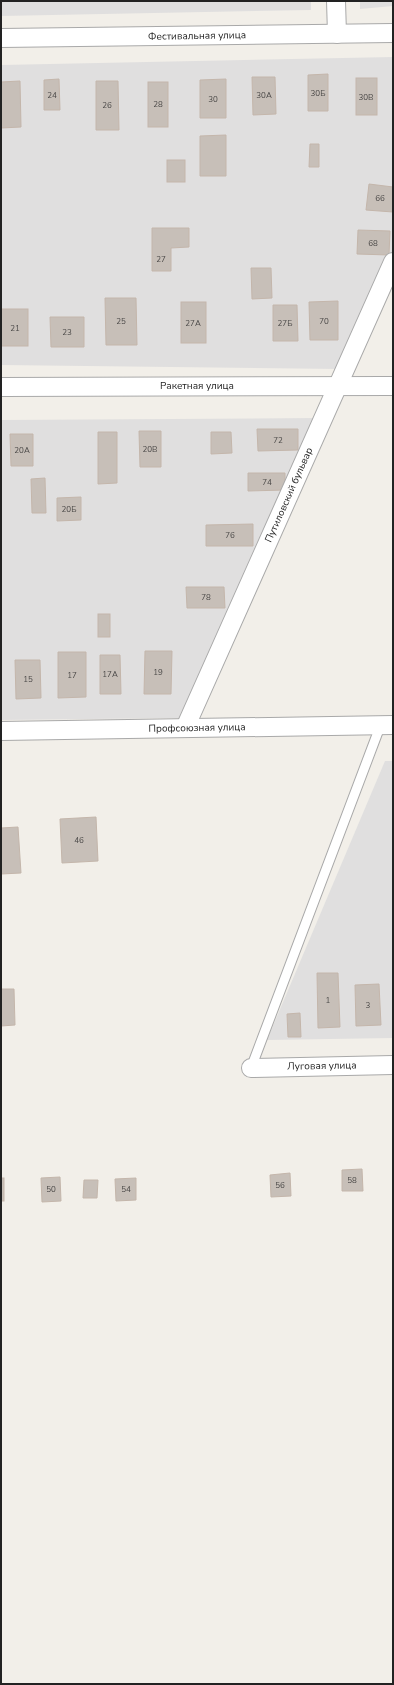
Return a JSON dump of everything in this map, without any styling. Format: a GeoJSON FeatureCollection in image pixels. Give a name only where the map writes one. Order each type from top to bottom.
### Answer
{"type":"FeatureCollection","features":[{"type":"Feature","properties":{"kind":"street"},"geometry":{"type":"LineString","coordinates":[[336,1],[337,34]]}},
{"type":"Feature","properties":{"kind":"street","name":"Фестивальная улица"},"geometry":{"type":"LineString","coordinates":[[1,38],[393,33]]}},
{"type":"Feature","properties":{"kind":"street","name":"Путиловский бульвар"},"geometry":{"type":"LineString","coordinates":[[185,728],[393,262]]}},
{"type":"Feature","properties":{"kind":"street","name":"Ракетная улица"},"geometry":{"type":"LineString","coordinates":[[1,387],[393,386]]}},
{"type":"Feature","properties":{"kind":"street","name":"Профсоюзная улица"},"geometry":{"type":"LineString","coordinates":[[1,731],[387,724]]}},
{"type":"Feature","properties":{"kind":"street","name":"Луговая улица"},"geometry":{"type":"LineString","coordinates":[[251,1068],[393,1065]]}},
{"type":"Feature","properties":{"kind":"lane"},"geometry":{"type":"LineString","coordinates":[[251,1068],[387,724]]}},
{"type":"Feature","properties":{"kind":"shaded area"},"geometry":{"type":"Polygon","coordinates":[[[1,1],[311,1],[311,10],[1,16],[1,1]]]}},
{"type":"Feature","properties":{"kind":"shaded area"},"geometry":{"type":"Polygon","coordinates":[[[360,1],[393,1],[393,6],[360,9],[360,1]]]}},
{"type":"Feature","properties":{"kind":"shaded area"},"geometry":{"type":"Polygon","coordinates":[[[393,57],[393,251],[339,369],[1,365],[1,65],[393,57]]]}},
{"type":"Feature","properties":{"kind":"shaded area"},"geometry":{"type":"Polygon","coordinates":[[[317,418],[179,718],[1,720],[1,420],[317,418]]]}},
{"type":"Feature","properties":{"kind":"shaded area"},"geometry":{"type":"Polygon","coordinates":[[[385,761],[393,761],[393,1038],[267,1040],[385,761]]]}},
{"type":"Feature","properties":{"kind":"building"},"geometry":{"type":"Polygon","coordinates":[[[328,74],[328,111],[308,111],[308,75],[328,74]]]}},
{"type":"Feature","properties":{"kind":"building"},"geometry":{"type":"Polygon","coordinates":[[[252,77],[275,77],[276,114],[253,115],[252,77]]]}},
{"type":"Feature","properties":{"kind":"building"},"geometry":{"type":"Polygon","coordinates":[[[356,78],[377,78],[377,115],[356,115],[356,78]]]}},
{"type":"Feature","properties":{"kind":"building"},"geometry":{"type":"Polygon","coordinates":[[[59,79],[60,110],[44,110],[44,80],[59,79]]]}},
{"type":"Feature","properties":{"kind":"building"},"geometry":{"type":"Polygon","coordinates":[[[226,79],[226,118],[200,118],[200,80],[226,79]]]}},
{"type":"Feature","properties":{"kind":"building"},"geometry":{"type":"Polygon","coordinates":[[[20,81],[21,127],[1,128],[1,82],[20,81]]]}},
{"type":"Feature","properties":{"kind":"building"},"geometry":{"type":"Polygon","coordinates":[[[96,81],[118,81],[119,130],[96,130],[96,81]]]}},
{"type":"Feature","properties":{"kind":"building"},"geometry":{"type":"Polygon","coordinates":[[[148,82],[168,82],[168,127],[148,127],[148,82]]]}},
{"type":"Feature","properties":{"kind":"building"},"geometry":{"type":"Polygon","coordinates":[[[226,135],[226,176],[200,176],[200,136],[226,135]]]}},
{"type":"Feature","properties":{"kind":"building"},"geometry":{"type":"Polygon","coordinates":[[[310,144],[319,144],[319,167],[309,167],[310,144]]]}},
{"type":"Feature","properties":{"kind":"building"},"geometry":{"type":"Polygon","coordinates":[[[167,160],[185,160],[185,182],[167,182],[167,160]]]}},
{"type":"Feature","properties":{"kind":"building"},"geometry":{"type":"Polygon","coordinates":[[[369,184],[393,187],[393,212],[366,210],[369,184]]]}},
{"type":"Feature","properties":{"kind":"building"},"geometry":{"type":"Polygon","coordinates":[[[152,228],[189,228],[189,247],[171,248],[171,271],[152,271],[152,228]]]}},
{"type":"Feature","properties":{"kind":"building"},"geometry":{"type":"Polygon","coordinates":[[[358,230],[390,231],[389,255],[357,254],[358,230]]]}},
{"type":"Feature","properties":{"kind":"building"},"geometry":{"type":"Polygon","coordinates":[[[251,268],[271,268],[272,298],[252,299],[251,268]]]}},
{"type":"Feature","properties":{"kind":"building"},"geometry":{"type":"Polygon","coordinates":[[[105,298],[136,298],[137,345],[106,345],[105,298]]]}},
{"type":"Feature","properties":{"kind":"building"},"geometry":{"type":"Polygon","coordinates":[[[338,301],[338,340],[310,340],[309,302],[338,301]]]}},
{"type":"Feature","properties":{"kind":"building"},"geometry":{"type":"Polygon","coordinates":[[[181,302],[206,302],[206,343],[181,343],[181,302]]]}},
{"type":"Feature","properties":{"kind":"building"},"geometry":{"type":"Polygon","coordinates":[[[273,305],[297,305],[298,341],[273,341],[273,305]]]}},
{"type":"Feature","properties":{"kind":"building"},"geometry":{"type":"Polygon","coordinates":[[[1,309],[28,309],[28,346],[1,346],[1,309]]]}},
{"type":"Feature","properties":{"kind":"building"},"geometry":{"type":"Polygon","coordinates":[[[50,317],[84,317],[84,347],[51,347],[50,317]]]}},
{"type":"Feature","properties":{"kind":"building"},"geometry":{"type":"Polygon","coordinates":[[[257,429],[298,429],[298,450],[258,451],[257,429]]]}},
{"type":"Feature","properties":{"kind":"building"},"geometry":{"type":"Polygon","coordinates":[[[139,431],[161,431],[161,467],[140,467],[139,431]]]}},
{"type":"Feature","properties":{"kind":"building"},"geometry":{"type":"Polygon","coordinates":[[[98,432],[117,432],[117,483],[98,484],[98,432]]]}},
{"type":"Feature","properties":{"kind":"building"},"geometry":{"type":"Polygon","coordinates":[[[211,432],[231,432],[232,453],[211,454],[211,432]]]}},
{"type":"Feature","properties":{"kind":"building"},"geometry":{"type":"Polygon","coordinates":[[[10,434],[33,434],[33,466],[11,466],[10,434]]]}},
{"type":"Feature","properties":{"kind":"building"},"geometry":{"type":"Polygon","coordinates":[[[248,473],[285,473],[285,490],[248,491],[248,473]]]}},
{"type":"Feature","properties":{"kind":"building"},"geometry":{"type":"Polygon","coordinates":[[[45,478],[46,513],[32,513],[31,479],[45,478]]]}},
{"type":"Feature","properties":{"kind":"building"},"geometry":{"type":"Polygon","coordinates":[[[81,497],[81,520],[57,521],[57,498],[81,497]]]}},
{"type":"Feature","properties":{"kind":"building"},"geometry":{"type":"Polygon","coordinates":[[[253,524],[253,546],[206,546],[206,525],[253,524]]]}},
{"type":"Feature","properties":{"kind":"building"},"geometry":{"type":"Polygon","coordinates":[[[186,587],[224,587],[225,608],[187,608],[186,587]]]}},
{"type":"Feature","properties":{"kind":"building"},"geometry":{"type":"Polygon","coordinates":[[[98,614],[110,614],[110,637],[98,637],[98,614]]]}},
{"type":"Feature","properties":{"kind":"building"},"geometry":{"type":"Polygon","coordinates":[[[145,651],[172,651],[171,694],[144,694],[145,651]]]}},
{"type":"Feature","properties":{"kind":"building"},"geometry":{"type":"Polygon","coordinates":[[[58,652],[86,652],[86,697],[58,698],[58,652]]]}},
{"type":"Feature","properties":{"kind":"building"},"geometry":{"type":"Polygon","coordinates":[[[100,655],[120,655],[121,694],[100,694],[100,655]]]}},
{"type":"Feature","properties":{"kind":"building"},"geometry":{"type":"Polygon","coordinates":[[[15,660],[40,660],[41,698],[16,699],[15,660]]]}},
{"type":"Feature","properties":{"kind":"building"},"geometry":{"type":"Polygon","coordinates":[[[96,817],[98,861],[62,863],[60,819],[96,817]]]}},
{"type":"Feature","properties":{"kind":"building"},"geometry":{"type":"Polygon","coordinates":[[[18,827],[21,873],[1,874],[1,828],[18,827]]]}},
{"type":"Feature","properties":{"kind":"building"},"geometry":{"type":"Polygon","coordinates":[[[317,973],[338,973],[340,1027],[318,1028],[317,973]]]}},
{"type":"Feature","properties":{"kind":"building"},"geometry":{"type":"Polygon","coordinates":[[[379,984],[381,1025],[356,1026],[355,985],[379,984]]]}},
{"type":"Feature","properties":{"kind":"building"},"geometry":{"type":"Polygon","coordinates":[[[1,989],[14,989],[15,1025],[1,1026],[1,989]]]}},
{"type":"Feature","properties":{"kind":"building"},"geometry":{"type":"Polygon","coordinates":[[[300,1013],[301,1037],[288,1037],[287,1014],[300,1013]]]}},
{"type":"Feature","properties":{"kind":"building"},"geometry":{"type":"Polygon","coordinates":[[[362,1169],[363,1191],[342,1191],[342,1170],[362,1169]]]}},
{"type":"Feature","properties":{"kind":"building"},"geometry":{"type":"Polygon","coordinates":[[[290,1173],[291,1196],[271,1197],[270,1175],[290,1173]]]}},
{"type":"Feature","properties":{"kind":"building"},"geometry":{"type":"Polygon","coordinates":[[[60,1177],[61,1201],[42,1202],[41,1178],[60,1177]]]}},
{"type":"Feature","properties":{"kind":"building"},"geometry":{"type":"Polygon","coordinates":[[[1,1178],[4,1178],[4,1201],[1,1201],[1,1178]]]}},
{"type":"Feature","properties":{"kind":"building"},"geometry":{"type":"Polygon","coordinates":[[[136,1178],[136,1200],[116,1201],[115,1179],[136,1178]]]}},
{"type":"Feature","properties":{"kind":"building"},"geometry":{"type":"Polygon","coordinates":[[[84,1180],[98,1180],[97,1198],[83,1198],[84,1180]]]}}]}
